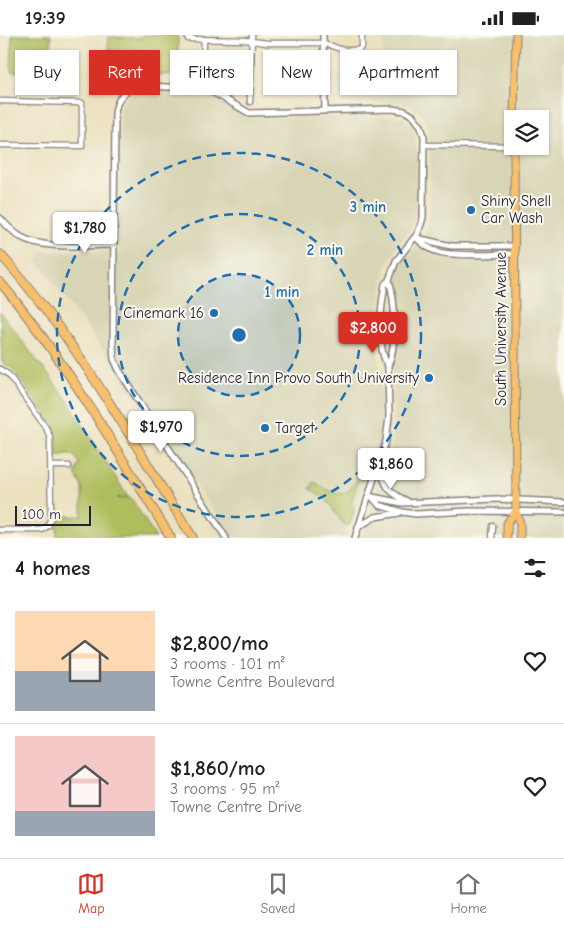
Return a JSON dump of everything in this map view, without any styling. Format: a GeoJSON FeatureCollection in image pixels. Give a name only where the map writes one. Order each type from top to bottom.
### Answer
{"type":"FeatureCollection","features":[{"type":"Feature","properties":{"kind":"highway"},"geometry":{"type":"LineString","coordinates":[[514,110],[516,35]]}},
{"type":"Feature","properties":{"kind":"highway","name":"South University Avenue"},"geometry":{"type":"LineString","coordinates":[[513,155],[516,511],[520,523],[520,538]]}},
{"type":"Feature","properties":{"kind":"highway"},"geometry":{"type":"LineString","coordinates":[[0,254],[75,350],[193,538]]}},
{"type":"Feature","properties":{"kind":"highway"},"geometry":{"type":"LineString","coordinates":[[0,282],[46,340],[72,378],[171,538]]}},
{"type":"Feature","properties":{"kind":"highway","name":"South University Avenue"},"geometry":{"type":"LineString","coordinates":[[507,538],[507,523],[516,511]]}},
{"type":"Feature","properties":{"kind":"street"},"geometry":{"type":"LineString","coordinates":[[323,35],[324,110]]}},
{"type":"Feature","properties":{"kind":"street"},"geometry":{"type":"LineString","coordinates":[[188,37],[204,39],[252,38],[267,43],[323,43],[343,50],[358,50],[362,47],[362,35]]}},
{"type":"Feature","properties":{"kind":"street"},"geometry":{"type":"LineString","coordinates":[[250,103],[252,38]]}},
{"type":"Feature","properties":{"kind":"street"},"geometry":{"type":"LineString","coordinates":[[204,39],[204,50]]}},
{"type":"Feature","properties":{"kind":"street"},"geometry":{"type":"LineString","coordinates":[[226,538],[114,359],[115,114],[118,100],[128,91],[144,86],[200,87],[210,89],[249,113],[392,109],[405,111],[413,116],[421,126],[423,133],[424,214],[422,225],[396,261],[389,280],[385,284],[382,316],[383,358],[388,366]]}},
{"type":"Feature","properties":{"kind":"street"},"geometry":{"type":"LineString","coordinates":[[0,101],[82,103],[82,146],[0,145]]}},
{"type":"Feature","properties":{"kind":"street"},"geometry":{"type":"LineString","coordinates":[[424,145],[504,146]]}},
{"type":"Feature","properties":{"kind":"street"},"geometry":{"type":"LineString","coordinates":[[0,218],[15,233],[41,244],[114,245]]}},
{"type":"Feature","properties":{"kind":"street"},"geometry":{"type":"LineString","coordinates":[[415,237],[451,246],[515,250]]}},
{"type":"Feature","properties":{"kind":"street"},"geometry":{"type":"LineString","coordinates":[[415,237],[428,248],[451,254],[515,250]]}},
{"type":"Feature","properties":{"kind":"street"},"geometry":{"type":"LineString","coordinates":[[355,538],[371,497],[388,429],[388,366],[392,356],[394,326],[393,293],[389,280]]}},
{"type":"Feature","properties":{"kind":"street"},"geometry":{"type":"LineString","coordinates":[[0,369],[9,375],[46,428],[50,442],[51,466],[51,517],[48,526],[42,530],[0,530]]}},
{"type":"Feature","properties":{"kind":"street"},"geometry":{"type":"LineString","coordinates":[[379,463],[386,487],[391,493],[410,503]]}},
{"type":"Feature","properties":{"kind":"street"},"geometry":{"type":"LineString","coordinates":[[51,466],[69,466]]}},
{"type":"Feature","properties":{"kind":"street"},"geometry":{"type":"LineString","coordinates":[[371,497],[410,503],[455,500],[564,502]]}},
{"type":"Feature","properties":{"kind":"street"},"geometry":{"type":"LineString","coordinates":[[371,497],[379,505],[402,512],[427,514],[468,511],[564,512]]}},
{"type":"Feature","properties":{"kind":"street"},"geometry":{"type":"LineString","coordinates":[[358,527],[375,517],[402,512]]}},
{"type":"Feature","properties":{"kind":"street"},"geometry":{"type":"LineString","coordinates":[[492,538],[493,526]]}},
{"type":"Feature","properties":{"kind":"shaded area"},"geometry":{"type":"Polygon","coordinates":[[[384,35],[564,35],[564,538],[362,538],[392,441],[398,272],[403,261],[426,230],[430,216],[429,132],[427,123],[410,105],[335,103],[330,97],[331,73],[340,73],[340,95],[457,95],[457,50],[384,50],[384,35]]]}},
{"type":"Feature","properties":{"kind":"shaded area"},"geometry":{"type":"Polygon","coordinates":[[[160,91],[170,91],[170,95],[211,95],[242,115],[255,118],[396,116],[413,126],[417,157],[416,213],[413,225],[395,248],[387,263],[380,299],[378,357],[382,385],[382,412],[379,445],[346,538],[232,538],[88,328],[38,262],[43,251],[119,251],[120,107],[127,96],[160,95],[160,91]]]}},
{"type":"Feature","properties":{"kind":"green space"},"geometry":{"type":"Polygon","coordinates":[[[12,35],[51,35],[51,50],[15,50],[15,72],[11,72],[12,35]]]}},
{"type":"Feature","properties":{"kind":"green space"},"geometry":{"type":"Polygon","coordinates":[[[142,35],[178,35],[178,50],[170,50],[170,75],[160,75],[160,50],[108,50],[108,37],[141,38],[142,35]]]}},
{"type":"Feature","properties":{"kind":"green space"},"geometry":{"type":"Polygon","coordinates":[[[0,312],[65,397],[128,497],[117,498],[131,498],[156,538],[57,538],[57,516],[82,516],[82,487],[75,474],[79,463],[70,454],[57,457],[56,438],[52,424],[12,368],[2,362],[0,312]]]}},
{"type":"Feature","properties":{"kind":"green space"},"geometry":{"type":"Polygon","coordinates":[[[370,457],[365,479],[358,481],[351,504],[355,509],[350,524],[345,525],[326,499],[310,489],[314,482],[335,493],[347,492],[355,482],[365,458],[370,457]]]}},
{"type":"Feature","properties":{"kind":"place","name":"Shiny Shell Car Wash"},"geometry":{"type":"Point","coordinates":[471,210]}},
{"type":"Feature","properties":{"kind":"place","name":"Cinemark 16"},"geometry":{"type":"Point","coordinates":[214,313]}},
{"type":"Feature","properties":{"kind":"place","name":"Residence Inn Provo South University"},"geometry":{"type":"Point","coordinates":[429,378]}},
{"type":"Feature","properties":{"kind":"place","name":"Target"},"geometry":{"type":"Point","coordinates":[265,428]}}]}
